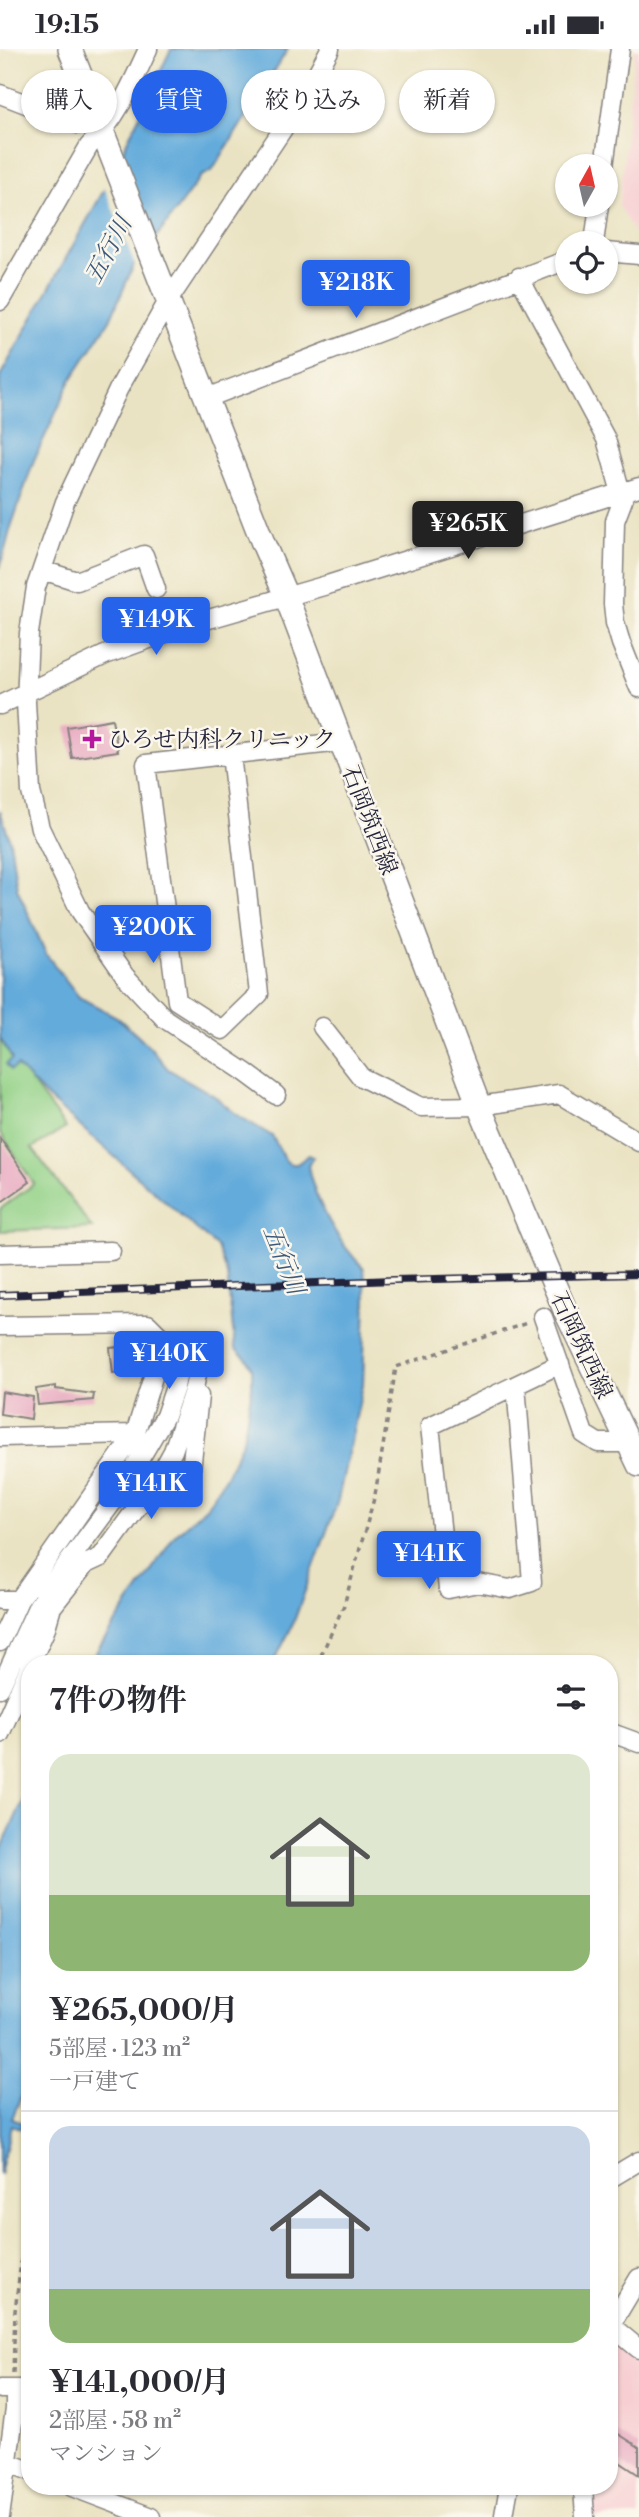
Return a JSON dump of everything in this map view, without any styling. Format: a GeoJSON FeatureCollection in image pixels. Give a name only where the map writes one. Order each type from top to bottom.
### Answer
{"type":"FeatureCollection","features":[{"type":"Feature","properties":{"kind":"main road","name":"石岡筑西線"},"geometry":{"type":"LineString","coordinates":[[71,49],[79,70]]}},
{"type":"Feature","properties":{"kind":"main road","name":"石岡筑西線"},"geometry":{"type":"LineString","coordinates":[[103,133],[286,596],[480,1106],[543,1259],[638,1466]]}},
{"type":"Feature","properties":{"kind":"street"},"geometry":{"type":"LineString","coordinates":[[117,110],[148,49]]}},
{"type":"Feature","properties":{"kind":"street"},"geometry":{"type":"LineString","coordinates":[[276,1095],[165,1019],[125,976],[80,911],[40,828],[31,792],[22,693],[36,587],[65,502],[119,388],[167,297],[303,99],[330,49]]}},
{"type":"Feature","properties":{"kind":"street"},"geometry":{"type":"LineString","coordinates":[[606,154],[620,49]]}},
{"type":"Feature","properties":{"kind":"street"},"geometry":{"type":"LineString","coordinates":[[0,94],[21,102]]}},
{"type":"Feature","properties":{"kind":"street"},"geometry":{"type":"LineString","coordinates":[[0,301],[89,146],[100,133]]}},
{"type":"Feature","properties":{"kind":"street"},"geometry":{"type":"LineString","coordinates":[[618,253],[639,255]]}},
{"type":"Feature","properties":{"kind":"street"},"geometry":{"type":"LineString","coordinates":[[207,398],[555,264]]}},
{"type":"Feature","properties":{"kind":"street"},"geometry":{"type":"LineString","coordinates":[[519,277],[606,439],[628,500]]}},
{"type":"Feature","properties":{"kind":"street"},"geometry":{"type":"LineString","coordinates":[[639,487],[615,521],[613,604],[621,643],[639,688]]}},
{"type":"Feature","properties":{"kind":"street"},"geometry":{"type":"LineString","coordinates":[[0,705],[105,655],[188,625],[628,500]]}},
{"type":"Feature","properties":{"kind":"street"},"geometry":{"type":"LineString","coordinates":[[42,570],[77,580],[144,555],[156,589]]}},
{"type":"Feature","properties":{"kind":"street"},"geometry":{"type":"LineString","coordinates":[[231,755],[259,995],[222,1030],[177,1001],[146,764],[341,742]]}},
{"type":"Feature","properties":{"kind":"street"},"geometry":{"type":"LineString","coordinates":[[323,1027],[361,1077],[421,1107],[480,1106],[559,1094],[639,1142]]}},
{"type":"Feature","properties":{"kind":"street"},"geometry":{"type":"LineString","coordinates":[[0,1254],[111,1251]]}},
{"type":"Feature","properties":{"kind":"street"},"geometry":{"type":"LineString","coordinates":[[542,1317],[584,1434],[598,1443],[627,1443]]}},
{"type":"Feature","properties":{"kind":"street"},"geometry":{"type":"LineString","coordinates":[[0,1327],[148,1324],[162,1338],[135,1434],[36,1598],[0,1688]]}},
{"type":"Feature","properties":{"kind":"street"},"geometry":{"type":"LineString","coordinates":[[160,1347],[191,1343],[199,1351],[199,1400],[189,1490]]}},
{"type":"Feature","properties":{"kind":"street"},"geometry":{"type":"LineString","coordinates":[[0,1642],[118,1495],[165,1416],[175,1387],[182,1351]]}},
{"type":"Feature","properties":{"kind":"street"},"geometry":{"type":"LineString","coordinates":[[516,1385],[533,1582],[510,1589],[478,1583],[448,1589],[430,1426],[559,1364]]}},
{"type":"Feature","properties":{"kind":"street"},"geometry":{"type":"LineString","coordinates":[[0,1600],[36,1598],[101,1557],[157,1480],[173,1451],[198,1368]]}},
{"type":"Feature","properties":{"kind":"street"},"geometry":{"type":"LineString","coordinates":[[0,1437],[135,1434]]}},
{"type":"Feature","properties":{"kind":"street"},"geometry":{"type":"LineString","coordinates":[[31,1655],[36,1598]]}},
{"type":"Feature","properties":{"kind":"street"},"geometry":{"type":"LineString","coordinates":[[0,1734],[21,1686]]}},
{"type":"Feature","properties":{"kind":"street"},"geometry":{"type":"LineString","coordinates":[[618,1735],[639,1743]]}},
{"type":"Feature","properties":{"kind":"street"},"geometry":{"type":"LineString","coordinates":[[618,2174],[639,2161]]}},
{"type":"Feature","properties":{"kind":"street"},"geometry":{"type":"LineString","coordinates":[[618,2312],[639,2278]]}},
{"type":"Feature","properties":{"kind":"street"},"geometry":{"type":"LineString","coordinates":[[618,2333],[639,2349]]}},
{"type":"Feature","properties":{"kind":"street"},"geometry":{"type":"LineString","coordinates":[[0,2517],[15,2409],[12,2389]]}},
{"type":"Feature","properties":{"kind":"street"},"geometry":{"type":"LineString","coordinates":[[6,2462],[21,2468]]}},
{"type":"Feature","properties":{"kind":"street"},"geometry":{"type":"LineString","coordinates":[[93,2495],[152,2517]]}},
{"type":"Feature","properties":{"kind":"street"},"geometry":{"type":"LineString","coordinates":[[504,2515],[508,2495]]}},
{"type":"Feature","properties":{"kind":"street"},"geometry":{"type":"LineString","coordinates":[[584,2495],[585,2517]]}},
{"type":"Feature","properties":{"kind":"path"},"geometry":{"type":"LineString","coordinates":[[321,1655],[344,1605],[375,1495],[396,1367],[542,1317]]}},
{"type":"Feature","properties":{"kind":"path"},"geometry":{"type":"LineString","coordinates":[[12,2389],[15,2311],[21,2261]]}},
{"type":"Feature","properties":{"kind":"shaded area"},"geometry":{"type":"Polygon","coordinates":[[[635,49],[639,49],[639,240],[619,207],[635,49]]]}},
{"type":"Feature","properties":{"kind":"shaded area"},"geometry":{"type":"Polygon","coordinates":[[[618,2346],[639,2362],[639,2517],[592,2517],[591,2495],[618,2495],[618,2346]]]}},
{"type":"Feature","properties":{"kind":"green space"},"geometry":{"type":"Polygon","coordinates":[[[0,1040],[66,1128],[32,1148],[92,1228],[0,1231],[0,1209],[34,1184],[0,1132],[0,1040]]]}},
{"type":"Feature","properties":{"kind":"water","name":"五行川"},"geometry":{"type":"Polygon","coordinates":[[[171,49],[288,49],[275,70],[241,70],[241,124],[212,171],[201,176],[162,230],[136,260],[110,320],[71,380],[34,460],[0,568],[0,376],[104,190],[131,133],[227,133],[227,70],[161,70],[171,49]]]}},
{"type":"Feature","properties":{"kind":"water","name":"五行川"},"geometry":{"type":"Polygon","coordinates":[[[0,810],[10,841],[17,888],[46,954],[79,997],[117,1017],[150,1047],[168,1069],[213,1095],[236,1114],[272,1136],[286,1161],[297,1164],[309,1155],[313,1157],[308,1166],[322,1207],[337,1234],[364,1268],[366,1300],[363,1385],[338,1500],[293,1624],[278,1655],[94,1655],[175,1535],[207,1506],[226,1476],[243,1440],[252,1387],[252,1369],[248,1360],[235,1349],[227,1275],[217,1247],[48,1098],[17,1066],[11,1070],[6,1064],[12,1059],[0,1038],[0,810]]]}},
{"type":"Feature","properties":{"kind":"water"},"geometry":{"type":"Polygon","coordinates":[[[21,1805],[21,2096],[12,2119],[21,2122],[21,2128],[11,2125],[0,2175],[0,1852],[21,1805]]]}},
{"type":"Feature","properties":{"kind":"pier"},"geometry":{"type":"Polygon","coordinates":[[[119,150],[156,242],[136,267],[103,184],[119,150]]]}},
{"type":"Feature","properties":{"kind":"building","name":"ひろせ内科クリニック"},"geometry":{"type":"Polygon","coordinates":[[[112,719],[118,751],[72,758],[67,727],[112,719]]]}},
{"type":"Feature","properties":{"kind":"building"},"geometry":{"type":"Polygon","coordinates":[[[0,1138],[30,1182],[0,1203],[0,1138]]]}},
{"type":"Feature","properties":{"kind":"building"},"geometry":{"type":"Polygon","coordinates":[[[130,1346],[134,1371],[113,1373],[110,1348],[130,1346]]]}},
{"type":"Feature","properties":{"kind":"building"},"geometry":{"type":"Polygon","coordinates":[[[56,1386],[56,1389],[94,1394],[93,1400],[38,1405],[36,1389],[56,1386]]]}},
{"type":"Feature","properties":{"kind":"building"},"geometry":{"type":"Polygon","coordinates":[[[2,1392],[33,1397],[31,1419],[0,1414],[2,1392]]]}},
{"type":"Feature","properties":{"kind":"building"},"geometry":{"type":"Polygon","coordinates":[[[618,2434],[639,2447],[639,2475],[618,2461],[618,2434]]]}},
{"type":"Feature","properties":{"kind":"railway"},"geometry":{"type":"LineString","coordinates":[[0,1295],[639,1274]]}},
{"type":"Feature","properties":{"kind":"place","name":"ひろせ内科クリニック"},"geometry":{"type":"Point","coordinates":[92,739]}}]}
